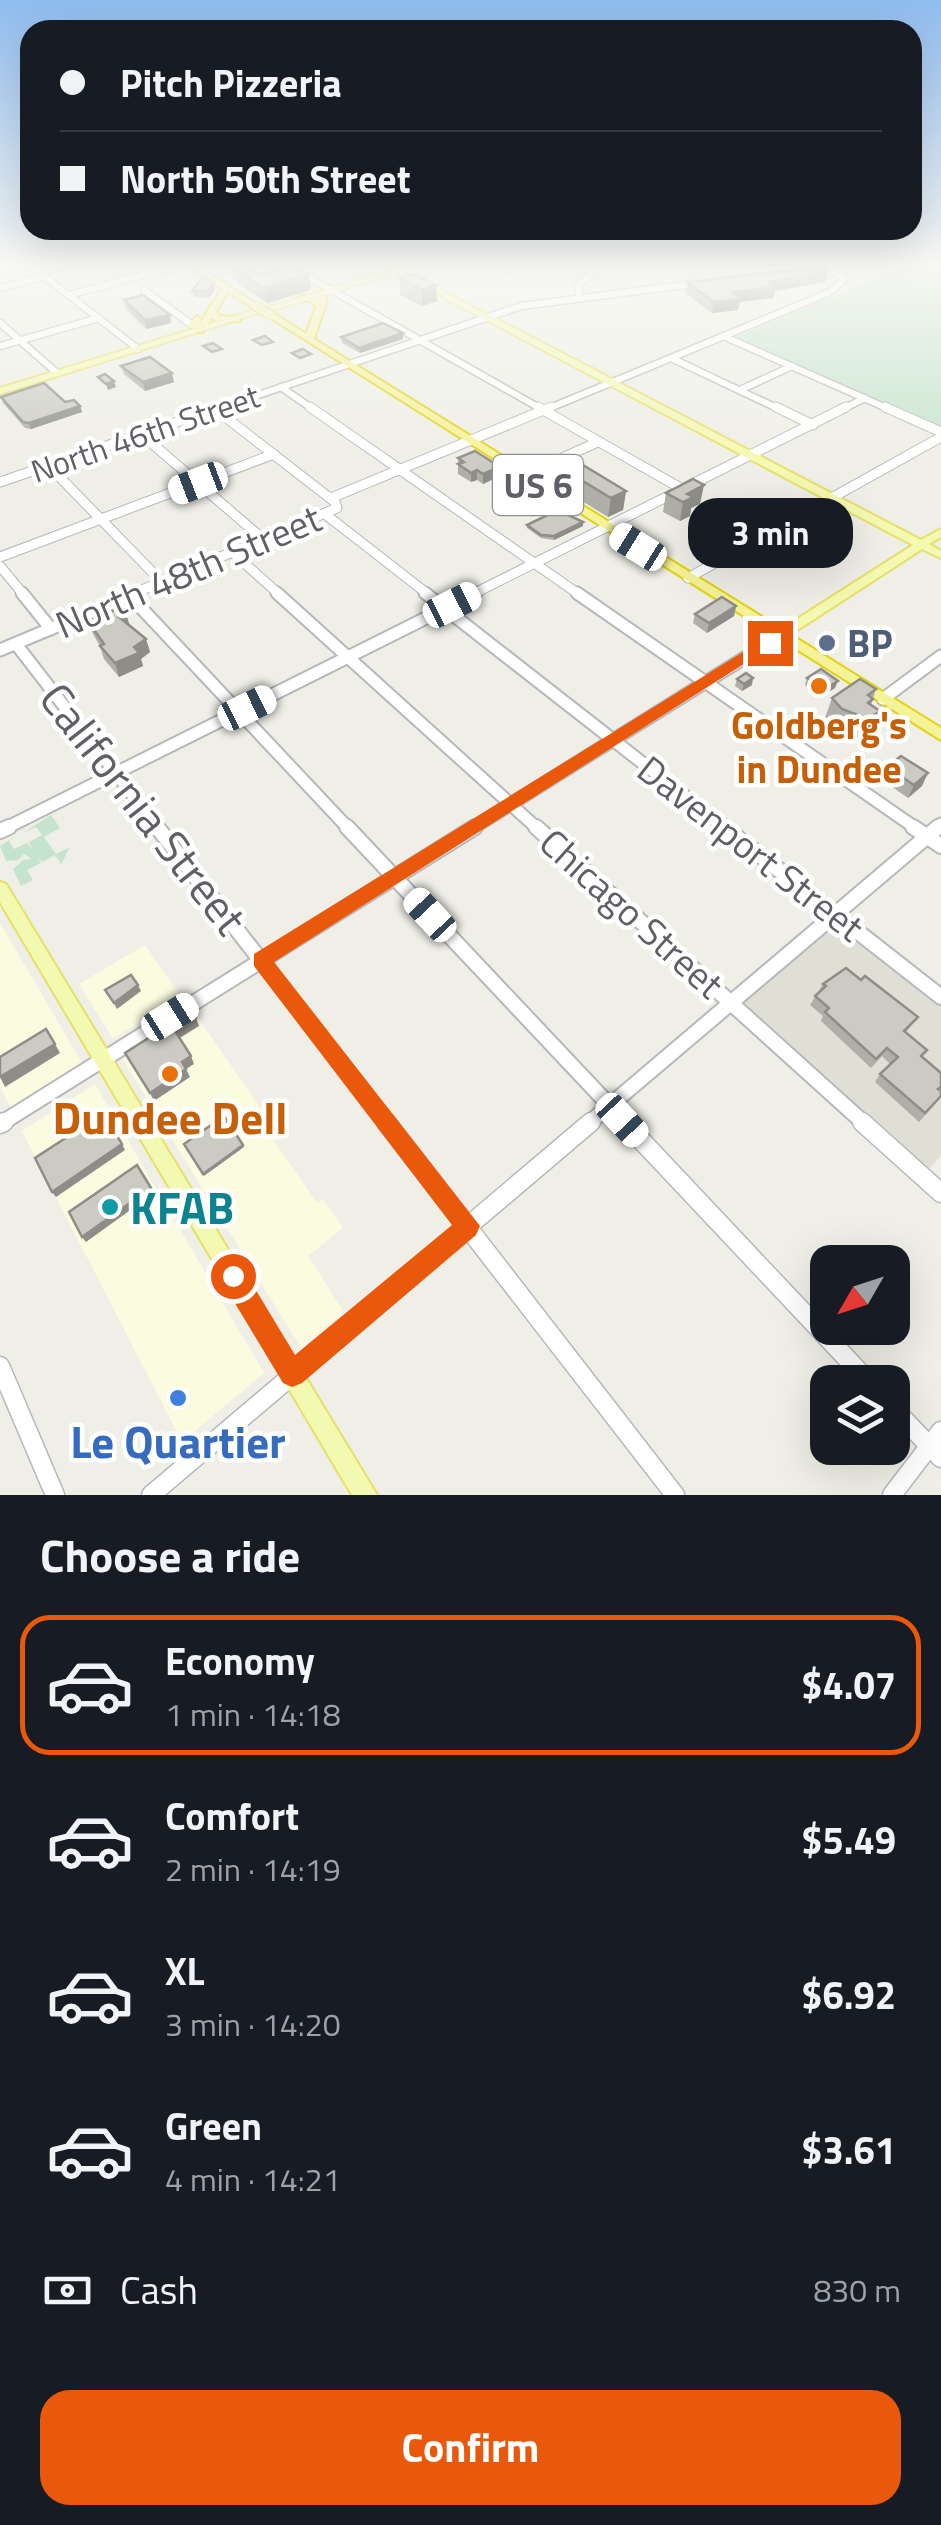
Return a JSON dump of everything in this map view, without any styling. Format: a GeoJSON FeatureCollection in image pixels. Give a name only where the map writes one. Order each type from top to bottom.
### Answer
{"type":"FeatureCollection","features":[{"type":"Feature","properties":{"kind":"highway","name":"US 6"},"geometry":{"type":"LineString","coordinates":[[297,332],[941,735]]}},
{"type":"Feature","properties":{"kind":"highway"},"geometry":{"type":"LineString","coordinates":[[310,340],[312,332]]}},
{"type":"Feature","properties":{"kind":"main road"},"geometry":{"type":"LineString","coordinates":[[0,391],[138,349],[175,332]]}},
{"type":"Feature","properties":{"kind":"main road"},"geometry":{"type":"LineString","coordinates":[[514,332],[941,555]]}},
{"type":"Feature","properties":{"kind":"main road"},"geometry":{"type":"LineString","coordinates":[[781,635],[941,532]]}},
{"type":"Feature","properties":{"kind":"main road"},"geometry":{"type":"LineString","coordinates":[[0,888],[365,1495]]}},
{"type":"Feature","properties":{"kind":"street"},"geometry":{"type":"LineString","coordinates":[[10,332],[56,374]]}},
{"type":"Feature","properties":{"kind":"street"},"geometry":{"type":"LineString","coordinates":[[0,346],[52,332]]}},
{"type":"Feature","properties":{"kind":"street"},"geometry":{"type":"LineString","coordinates":[[116,332],[138,349]]}},
{"type":"Feature","properties":{"kind":"street"},"geometry":{"type":"LineString","coordinates":[[404,332],[684,490]]}},
{"type":"Feature","properties":{"kind":"street","name":"North 46th Street"},"geometry":{"type":"LineString","coordinates":[[0,482],[443,332]]}},
{"type":"Feature","properties":{"kind":"street","name":"North 48th Street"},"geometry":{"type":"LineString","coordinates":[[0,650],[326,514],[338,506],[331,498],[733,332]]}},
{"type":"Feature","properties":{"kind":"street"},"geometry":{"type":"LineString","coordinates":[[723,336],[941,434]]}},
{"type":"Feature","properties":{"kind":"street"},"geometry":{"type":"LineString","coordinates":[[672,358],[813,424]]}},
{"type":"Feature","properties":{"kind":"street"},"geometry":{"type":"LineString","coordinates":[[740,390],[792,366]]}},
{"type":"Feature","properties":{"kind":"street"},"geometry":{"type":"LineString","coordinates":[[281,387],[941,846]]}},
{"type":"Feature","properties":{"kind":"street"},"geometry":{"type":"LineString","coordinates":[[0,831],[865,398]]}},
{"type":"Feature","properties":{"kind":"street"},"geometry":{"type":"LineString","coordinates":[[215,409],[331,498]]}},
{"type":"Feature","properties":{"kind":"street"},"geometry":{"type":"LineString","coordinates":[[140,434],[264,540]]}},
{"type":"Feature","properties":{"kind":"street"},"geometry":{"type":"LineString","coordinates":[[688,578],[941,434]]}},
{"type":"Feature","properties":{"kind":"street"},"geometry":{"type":"LineString","coordinates":[[564,457],[598,442]]}},
{"type":"Feature","properties":{"kind":"street"},"geometry":{"type":"LineString","coordinates":[[0,558],[274,454]]}},
{"type":"Feature","properties":{"kind":"street"},"geometry":{"type":"LineString","coordinates":[[48,465],[162,582]]}},
{"type":"Feature","properties":{"kind":"street","name":"Davenport Street"},"geometry":{"type":"LineString","coordinates":[[326,514],[941,997]]}},
{"type":"Feature","properties":{"kind":"street","name":"Chicago Street"},"geometry":{"type":"LineString","coordinates":[[232,553],[941,1194]]}},
{"type":"Feature","properties":{"kind":"street"},"geometry":{"type":"LineString","coordinates":[[0,566],[51,629]]}},
{"type":"Feature","properties":{"kind":"street"},"geometry":{"type":"LineString","coordinates":[[130,596],[854,1365]]}},
{"type":"Feature","properties":{"kind":"street"},"geometry":{"type":"LineString","coordinates":[[0,1124],[781,635]]}},
{"type":"Feature","properties":{"kind":"street","name":"California Street"},"geometry":{"type":"LineString","coordinates":[[16,644],[675,1495]]}},
{"type":"Feature","properties":{"kind":"street"},"geometry":{"type":"LineString","coordinates":[[883,699],[941,656]]}},
{"type":"Feature","properties":{"kind":"street"},"geometry":{"type":"LineString","coordinates":[[151,1495],[941,824]]}},
{"type":"Feature","properties":{"kind":"street"},"geometry":{"type":"LineString","coordinates":[[0,1366],[55,1495]]}},
{"type":"Feature","properties":{"kind":"street"},"geometry":{"type":"LineString","coordinates":[[892,1495],[937,1445],[910,1422]]}},
{"type":"Feature","properties":{"kind":"shaded area"},"geometry":{"type":"Polygon","coordinates":[[[749,332],[941,332],[941,429],[734,338],[749,332]]]}},
{"type":"Feature","properties":{"kind":"shaded area"},"geometry":{"type":"Polygon","coordinates":[[[51,815],[60,828],[44,837],[56,854],[70,847],[61,864],[55,855],[42,862],[37,856],[41,863],[27,870],[33,880],[21,886],[13,869],[23,860],[32,859],[24,854],[18,860],[6,861],[0,846],[21,833],[9,841],[14,849],[27,843],[33,850],[29,842],[42,835],[36,827],[23,833],[51,815]]]}},
{"type":"Feature","properties":{"kind":"shaded area"},"geometry":{"type":"Polygon","coordinates":[[[836,920],[941,1003],[941,1155],[926,1172],[739,1004],[836,920]]]}},
{"type":"Feature","properties":{"kind":"shaded area"},"geometry":{"type":"Polygon","coordinates":[[[0,923],[82,1063],[11,1108],[0,1086],[0,923]]]}},
{"type":"Feature","properties":{"kind":"shaded area"},"geometry":{"type":"Polygon","coordinates":[[[145,945],[181,997],[113,1039],[79,984],[145,945]]]}},
{"type":"Feature","properties":{"kind":"shaded area"},"geometry":{"type":"Polygon","coordinates":[[[194,1012],[280,1136],[274,1141],[317,1203],[323,1199],[343,1228],[308,1256],[344,1312],[301,1348],[122,1058],[194,1012]]]}},
{"type":"Feature","properties":{"kind":"shaded area"},"geometry":{"type":"Polygon","coordinates":[[[95,1084],[264,1373],[182,1442],[22,1131],[95,1084]]]}},
{"type":"Feature","properties":{"kind":"building"},"geometry":{"type":"Polygon","coordinates":[[[357,332],[403,333],[359,348],[341,337],[357,332]]]}},
{"type":"Feature","properties":{"kind":"building"},"geometry":{"type":"Polygon","coordinates":[[[265,336],[273,342],[262,345],[253,340],[265,336]]]}},
{"type":"Feature","properties":{"kind":"building"},"geometry":{"type":"Polygon","coordinates":[[[213,343],[222,349],[212,352],[203,346],[213,343]]]}},
{"type":"Feature","properties":{"kind":"building"},"geometry":{"type":"Polygon","coordinates":[[[303,349],[311,354],[300,358],[292,353],[303,349]]]}},
{"type":"Feature","properties":{"kind":"building"},"geometry":{"type":"Polygon","coordinates":[[[150,357],[172,373],[143,382],[121,366],[150,357]]]}},
{"type":"Feature","properties":{"kind":"building"},"geometry":{"type":"Polygon","coordinates":[[[105,374],[114,381],[106,384],[98,377],[105,374]]]}},
{"type":"Feature","properties":{"kind":"building"},"geometry":{"type":"Polygon","coordinates":[[[44,383],[65,402],[74,400],[80,406],[29,423],[23,422],[1,397],[44,383]]]}},
{"type":"Feature","properties":{"kind":"building"},"geometry":{"type":"Polygon","coordinates":[[[475,451],[500,467],[483,474],[477,470],[471,473],[458,464],[464,462],[458,458],[475,451]]]}},
{"type":"Feature","properties":{"kind":"building"},"geometry":{"type":"Polygon","coordinates":[[[573,459],[626,491],[611,498],[558,466],[573,459]]]}},
{"type":"Feature","properties":{"kind":"building"},"geometry":{"type":"Polygon","coordinates":[[[693,479],[704,485],[687,494],[693,497],[683,502],[666,493],[693,479]]]}},
{"type":"Feature","properties":{"kind":"building"},"geometry":{"type":"Polygon","coordinates":[[[558,510],[583,522],[554,536],[541,535],[527,525],[558,510]]]}},
{"type":"Feature","properties":{"kind":"building"},"geometry":{"type":"Polygon","coordinates":[[[722,597],[736,606],[709,623],[695,614],[722,597]]]}},
{"type":"Feature","properties":{"kind":"building"},"geometry":{"type":"Polygon","coordinates":[[[120,608],[126,614],[119,617],[146,639],[134,647],[139,653],[115,663],[100,646],[104,644],[88,621],[120,608]]]}},
{"type":"Feature","properties":{"kind":"building"},"geometry":{"type":"Polygon","coordinates":[[[821,669],[838,681],[825,689],[807,678],[821,669]]]}},
{"type":"Feature","properties":{"kind":"building"},"geometry":{"type":"Polygon","coordinates":[[[746,673],[753,678],[744,684],[737,679],[746,673]]]}},
{"type":"Feature","properties":{"kind":"building"},"geometry":{"type":"Polygon","coordinates":[[[860,679],[876,689],[868,695],[873,699],[868,703],[880,711],[868,719],[842,709],[832,698],[860,679]]]}},
{"type":"Feature","properties":{"kind":"building"},"geometry":{"type":"Polygon","coordinates":[[[901,756],[928,773],[914,785],[887,767],[901,756]]]}},
{"type":"Feature","properties":{"kind":"building"},"geometry":{"type":"Polygon","coordinates":[[[846,968],[861,980],[865,976],[918,1017],[904,1031],[927,1050],[921,1056],[941,1073],[941,1096],[925,1113],[880,1074],[898,1057],[887,1048],[876,1059],[825,1012],[829,1008],[815,996],[826,986],[823,984],[846,968]]]}},
{"type":"Feature","properties":{"kind":"building"},"geometry":{"type":"Polygon","coordinates":[[[131,975],[138,985],[114,1003],[105,990],[131,975]]]}},
{"type":"Feature","properties":{"kind":"building"},"geometry":{"type":"Polygon","coordinates":[[[191,1011],[196,1018],[175,1031],[191,1056],[182,1062],[186,1069],[150,1093],[125,1053],[191,1011]]]}},
{"type":"Feature","properties":{"kind":"building"},"geometry":{"type":"Polygon","coordinates":[[[46,1029],[55,1044],[0,1077],[0,1057],[46,1029]]]}},
{"type":"Feature","properties":{"kind":"building"},"geometry":{"type":"Polygon","coordinates":[[[104,1113],[122,1144],[52,1192],[35,1158],[104,1113]]]}},
{"type":"Feature","properties":{"kind":"building"},"geometry":{"type":"Polygon","coordinates":[[[224,1116],[243,1145],[203,1174],[184,1144],[224,1116]]]}},
{"type":"Feature","properties":{"kind":"building","name":"KFAB"},"geometry":{"type":"Polygon","coordinates":[[[137,1165],[151,1188],[82,1237],[69,1212],[137,1165]]]}},
{"type":"Feature","properties":{"kind":"place","name":"BP"},"geometry":{"type":"Point","coordinates":[827,643]}},
{"type":"Feature","properties":{"kind":"place","name":"Goldberg's in Dundee"},"geometry":{"type":"Point","coordinates":[819,686]}},
{"type":"Feature","properties":{"kind":"place","name":"Dundee Dell"},"geometry":{"type":"Point","coordinates":[170,1074]}},
{"type":"Feature","properties":{"kind":"place","name":"KFAB"},"geometry":{"type":"Point","coordinates":[110,1207]}},
{"type":"Feature","properties":{"kind":"place","name":"Le Quartier"},"geometry":{"type":"Point","coordinates":[178,1398]}},
{"type":"Feature","properties":{"kind":"route"},"geometry":{"type":"LineString","coordinates":[[233,1276],[292,1374],[468,1226],[261,960],[770,643]]}}]}
